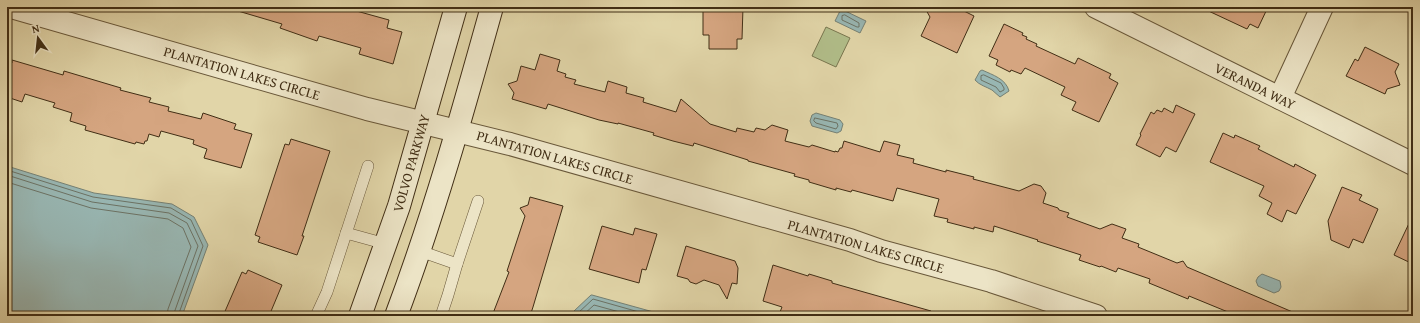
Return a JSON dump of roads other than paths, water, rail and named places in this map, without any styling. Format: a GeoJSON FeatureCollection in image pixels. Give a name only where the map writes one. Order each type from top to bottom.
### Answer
{"type":"FeatureCollection","features":[{"type":"Feature","properties":{"kind":"street","name":"PLANTATION LAKES CIRCLE"},"geometry":{"type":"LineString","coordinates":[[11,7],[367,109],[510,144],[991,281],[1096,316]]}},
{"type":"Feature","properties":{"kind":"street","name":"VOLVO PARKWAY"},"geometry":{"type":"LineString","coordinates":[[360,316],[400,206],[456,7]]}},
{"type":"Feature","properties":{"kind":"street"},"geometry":{"type":"LineString","coordinates":[[396,316],[420,251],[457,130],[492,7]]}},
{"type":"Feature","properties":{"kind":"street","name":"VERANDA WAY"},"geometry":{"type":"LineString","coordinates":[[1096,7],[1413,164]]}},
{"type":"Feature","properties":{"kind":"street"},"geometry":{"type":"LineString","coordinates":[[1280,98],[1322,7]]}},
{"type":"Feature","properties":{"kind":"lane"},"geometry":{"type":"LineString","coordinates":[[316,316],[327,292],[368,166]]}},
{"type":"Feature","properties":{"kind":"lane"},"geometry":{"type":"LineString","coordinates":[[440,316],[478,201]]}},
{"type":"Feature","properties":{"kind":"lane"},"geometry":{"type":"LineString","coordinates":[[346,233],[386,244]]}},
{"type":"Feature","properties":{"kind":"lane"},"geometry":{"type":"LineString","coordinates":[[420,251],[457,264]]}},
{"type":"Feature","properties":{"kind":"water"},"geometry":{"type":"Polygon","coordinates":[[[841,9],[866,21],[860,33],[835,21],[841,9]]]}},
{"type":"Feature","properties":{"kind":"water"},"geometry":{"type":"Polygon","coordinates":[[[982,70],[1002,80],[1009,91],[1000,97],[992,90],[977,82],[975,80],[982,70]]]}},
{"type":"Feature","properties":{"kind":"water"},"geometry":{"type":"Polygon","coordinates":[[[816,113],[840,120],[843,124],[841,131],[837,133],[812,126],[810,121],[812,115],[816,113]]]}},
{"type":"Feature","properties":{"kind":"water"},"geometry":{"type":"Polygon","coordinates":[[[7,166],[94,193],[172,204],[194,217],[208,245],[182,316],[7,316],[7,166]]]}},
{"type":"Feature","properties":{"kind":"water"},"geometry":{"type":"Polygon","coordinates":[[[1262,274],[1280,281],[1281,287],[1279,291],[1274,293],[1258,286],[1256,281],[1262,274]]]}},
{"type":"Feature","properties":{"kind":"water"},"geometry":{"type":"Polygon","coordinates":[[[591,295],[668,316],[573,316],[574,311],[591,295]]]}}]}
